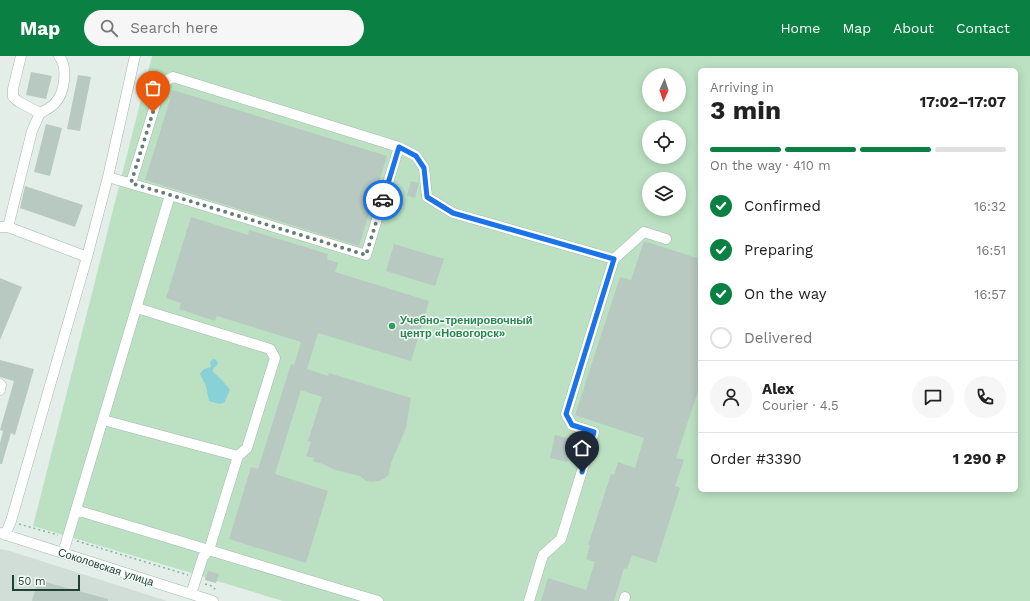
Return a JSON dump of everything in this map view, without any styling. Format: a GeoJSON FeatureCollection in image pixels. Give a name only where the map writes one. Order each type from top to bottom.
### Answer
{"type":"FeatureCollection","features":[{"type":"Feature","properties":{"kind":"street"},"geometry":{"type":"LineString","coordinates":[[21,56],[13,89],[13,97],[19,102],[40,112],[48,110],[61,94],[65,74],[62,60],[59,56]]}},
{"type":"Feature","properties":{"kind":"street"},"geometry":{"type":"LineString","coordinates":[[3,534],[11,521],[87,257],[108,177],[135,56]]}},
{"type":"Feature","properties":{"kind":"street"},"geometry":{"type":"LineString","coordinates":[[131,183],[162,83],[173,77],[399,147],[416,156],[424,168],[427,197],[453,213],[614,259]]}},
{"type":"Feature","properties":{"kind":"street"},"geometry":{"type":"LineString","coordinates":[[40,112],[32,131],[4,227],[87,257]]}},
{"type":"Feature","properties":{"kind":"street"},"geometry":{"type":"LineString","coordinates":[[108,177],[366,255],[399,147]]}},
{"type":"Feature","properties":{"kind":"street"},"geometry":{"type":"LineString","coordinates":[[63,553],[170,195]]}},
{"type":"Feature","properties":{"kind":"street"},"geometry":{"type":"LineString","coordinates":[[529,601],[544,555],[561,539],[594,432],[572,425],[566,414],[614,259],[644,232],[666,239]]}},
{"type":"Feature","properties":{"kind":"street"},"geometry":{"type":"LineString","coordinates":[[136,308],[270,349],[274,358],[246,448],[238,456],[209,550],[203,557],[191,594]]}},
{"type":"Feature","properties":{"kind":"street"},"geometry":{"type":"LineString","coordinates":[[0,384],[0,390]]}},
{"type":"Feature","properties":{"kind":"street"},"geometry":{"type":"LineString","coordinates":[[103,420],[238,456]]}},
{"type":"Feature","properties":{"kind":"street"},"geometry":{"type":"LineString","coordinates":[[76,510],[378,601]]}},
{"type":"Feature","properties":{"kind":"street","name":"Соколовская улица"},"geometry":{"type":"LineString","coordinates":[[3,534],[213,601]]}},
{"type":"Feature","properties":{"kind":"path"},"geometry":{"type":"LineString","coordinates":[[11,521],[197,577],[202,583],[212,586],[217,591]]}},
{"type":"Feature","properties":{"kind":"shaded area"},"geometry":{"type":"Polygon","coordinates":[[[0,549],[10,551],[167,601],[0,601],[0,549]]]}},
{"type":"Feature","properties":{"kind":"green space","name":"Учебно-тренировочный центр «Новогорск»"},"geometry":{"type":"Polygon","coordinates":[[[152,56],[1030,56],[1030,601],[283,601],[217,581],[216,583],[205,580],[205,577],[33,526],[152,56]]]}},
{"type":"Feature","properties":{"kind":"water"},"geometry":{"type":"Polygon","coordinates":[[[213,359],[216,360],[218,364],[213,369],[213,372],[230,390],[224,403],[219,404],[209,401],[206,386],[200,374],[204,369],[211,367],[210,362],[213,359]]]}},
{"type":"Feature","properties":{"kind":"building"},"geometry":{"type":"Polygon","coordinates":[[[31,72],[52,76],[46,99],[26,95],[31,72]]]}},
{"type":"Feature","properties":{"kind":"building"},"geometry":{"type":"Polygon","coordinates":[[[78,75],[91,77],[80,131],[67,129],[78,75]]]}},
{"type":"Feature","properties":{"kind":"building"},"geometry":{"type":"Polygon","coordinates":[[[173,90],[387,156],[359,246],[145,180],[173,90]]]}},
{"type":"Feature","properties":{"kind":"building"},"geometry":{"type":"Polygon","coordinates":[[[46,124],[62,128],[50,176],[34,172],[46,124]]]}},
{"type":"Feature","properties":{"kind":"building"},"geometry":{"type":"Polygon","coordinates":[[[411,181],[419,183],[415,198],[407,196],[411,181]]]}},
{"type":"Feature","properties":{"kind":"building"},"geometry":{"type":"Polygon","coordinates":[[[25,186],[83,205],[75,227],[20,208],[25,186]]]}},
{"type":"Feature","properties":{"kind":"building"},"geometry":{"type":"Polygon","coordinates":[[[191,217],[248,235],[249,230],[328,254],[327,259],[338,263],[335,272],[429,301],[411,361],[318,333],[307,369],[328,376],[329,373],[411,398],[406,428],[391,463],[389,474],[379,481],[370,482],[360,476],[335,470],[313,461],[314,458],[306,456],[311,442],[308,441],[322,397],[301,390],[275,474],[328,491],[306,563],[229,539],[251,467],[258,469],[291,364],[294,365],[301,342],[217,316],[215,321],[179,309],[181,303],[166,298],[191,217]]]}},
{"type":"Feature","properties":{"kind":"building"},"geometry":{"type":"Polygon","coordinates":[[[644,241],[698,258],[698,391],[676,458],[684,460],[675,486],[680,488],[656,563],[632,555],[627,569],[624,568],[614,601],[541,601],[548,578],[586,590],[595,562],[586,559],[590,545],[588,545],[611,474],[614,475],[618,462],[635,468],[644,438],[575,415],[620,277],[631,280],[644,241]]]}},
{"type":"Feature","properties":{"kind":"building"},"geometry":{"type":"Polygon","coordinates":[[[394,244],[444,259],[435,286],[386,271],[394,244]]]}},
{"type":"Feature","properties":{"kind":"building"},"geometry":{"type":"Polygon","coordinates":[[[0,278],[22,287],[0,340],[0,278]]]}},
{"type":"Feature","properties":{"kind":"building"},"geometry":{"type":"Polygon","coordinates":[[[0,360],[34,369],[15,435],[11,433],[2,464],[0,464],[0,443],[3,431],[0,430],[14,381],[0,377],[0,360]]]}},
{"type":"Feature","properties":{"kind":"building"},"geometry":{"type":"Polygon","coordinates":[[[555,435],[572,439],[567,462],[550,458],[555,435]]]}},
{"type":"Feature","properties":{"kind":"building"},"geometry":{"type":"Polygon","coordinates":[[[208,571],[219,574],[216,583],[205,580],[208,571]]]}},
{"type":"Feature","properties":{"kind":"building"},"geometry":{"type":"Polygon","coordinates":[[[38,580],[108,599],[108,601],[32,601],[38,580]]]}},
{"type":"Feature","properties":{"kind":"way so far"},"geometry":{"type":"LineString","coordinates":[[153,112],[131,183],[366,255],[383,200]]}},
{"type":"Feature","properties":{"kind":"place","name":"Учебно-тренировочный центр «Новогорск»"},"geometry":{"type":"Point","coordinates":[392,326]}},
{"type":"Feature","properties":{"kind":"route"},"geometry":{"type":"LineString","coordinates":[[383,200],[399,147],[416,156],[424,168],[427,197],[453,213],[614,259],[566,414],[572,425],[594,432],[582,472]]}}]}
